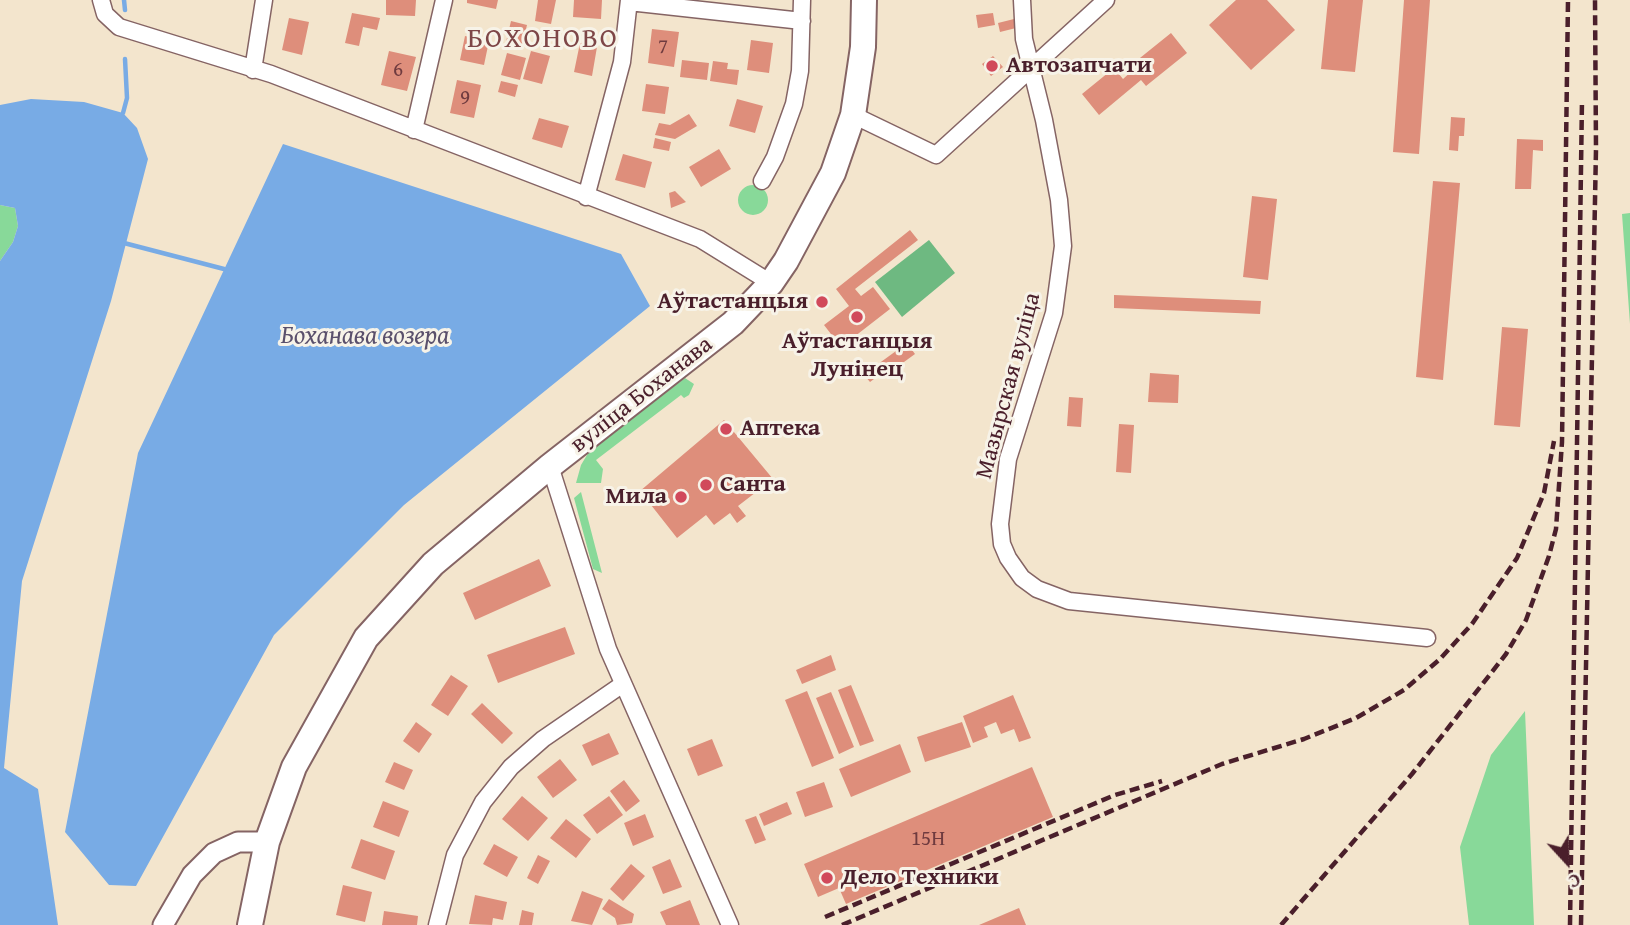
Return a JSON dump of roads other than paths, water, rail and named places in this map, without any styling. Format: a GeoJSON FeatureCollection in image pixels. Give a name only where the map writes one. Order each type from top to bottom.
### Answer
{"type":"FeatureCollection","features":[{"type":"Feature","properties":{"kind":"main road","name":"вуліца Боханава"},"geometry":{"type":"LineString","coordinates":[[250,925],[267,842],[294,767],[366,638],[433,564],[550,466],[705,347],[740,316],[771,283],[817,208],[853,115],[863,47],[864,0]]}},
{"type":"Feature","properties":{"kind":"street"},"geometry":{"type":"LineString","coordinates":[[100,0],[105,15],[119,27],[253,70],[700,239],[771,283]]}},
{"type":"Feature","properties":{"kind":"street"},"geometry":{"type":"LineString","coordinates":[[253,70],[264,0]]}},
{"type":"Feature","properties":{"kind":"street"},"geometry":{"type":"LineString","coordinates":[[414,130],[444,0]]}},
{"type":"Feature","properties":{"kind":"street"},"geometry":{"type":"LineString","coordinates":[[762,181],[775,157],[794,104],[800,71],[803,0]]}},
{"type":"Feature","properties":{"kind":"street","name":"Мазырская вуліца"},"geometry":{"type":"LineString","coordinates":[[1022,0],[1024,39],[1059,200],[1063,246],[1054,313],[1016,429],[1004,490],[1000,524],[1002,544],[1021,578],[1050,595],[1081,603],[1427,638]]}},
{"type":"Feature","properties":{"kind":"street"},"geometry":{"type":"LineString","coordinates":[[853,115],[936,155],[1106,0]]}},
{"type":"Feature","properties":{"kind":"street"},"geometry":{"type":"LineString","coordinates":[[586,197],[609,121],[622,62],[629,1],[802,21]]}},
{"type":"Feature","properties":{"kind":"street"},"geometry":{"type":"LineString","coordinates":[[550,466],[588,593],[623,684],[730,925]]}},
{"type":"Feature","properties":{"kind":"street"},"geometry":{"type":"LineString","coordinates":[[437,925],[455,855],[483,802],[511,767],[542,739],[623,684]]}},
{"type":"Feature","properties":{"kind":"street"},"geometry":{"type":"LineString","coordinates":[[163,925],[192,875],[214,853],[238,842],[267,842]]}},
{"type":"Feature","properties":{"kind":"water"},"geometry":{"type":"Polygon","coordinates":[[[31,99],[84,102],[123,113],[137,128],[148,159],[111,301],[22,581],[4,768],[38,789],[58,925],[0,925],[0,261],[13,242],[18,226],[15,208],[0,205],[0,105],[31,99]]]}},
{"type":"Feature","properties":{"kind":"water","name":"Боханава возера"},"geometry":{"type":"Polygon","coordinates":[[[283,144],[621,254],[650,306],[404,505],[274,635],[136,886],[109,885],[65,832],[138,453],[283,144]]]}},
{"type":"Feature","properties":{"kind":"waterway"},"geometry":{"type":"LineString","coordinates":[[124,0],[125,10]]}},
{"type":"Feature","properties":{"kind":"waterway"},"geometry":{"type":"LineString","coordinates":[[123,113],[127,98],[125,59]]}},
{"type":"Feature","properties":{"kind":"waterway"},"geometry":{"type":"LineString","coordinates":[[124,243],[224,269]]}},
{"type":"Feature","properties":{"kind":"railway"},"geometry":{"type":"LineString","coordinates":[[1281,925],[1412,774],[1506,654],[1526,620],[1549,556],[1556,529],[1562,442],[1568,0]]}},
{"type":"Feature","properties":{"kind":"railway"},"geometry":{"type":"LineString","coordinates":[[1581,925],[1596,149],[1595,0]]}},
{"type":"Feature","properties":{"kind":"railway"},"geometry":{"type":"LineString","coordinates":[[1570,925],[1582,100]]}},
{"type":"Feature","properties":{"kind":"railway"},"geometry":{"type":"LineString","coordinates":[[842,925],[1222,764],[1304,739],[1356,718],[1404,690],[1440,659],[1472,624],[1517,558],[1544,493],[1554,441]]}},
{"type":"Feature","properties":{"kind":"railway"},"geometry":{"type":"LineString","coordinates":[[825,917],[1115,795],[1162,781]]}},
{"type":"Feature","properties":{"kind":"place","name":"Автозапчати"},"geometry":{"type":"Point","coordinates":[992,66]}},
{"type":"Feature","properties":{"kind":"place","name":"Аўтастанцыя"},"geometry":{"type":"Point","coordinates":[822,302]}},
{"type":"Feature","properties":{"kind":"place","name":"Аўтастанцыя Лунінец"},"geometry":{"type":"Point","coordinates":[857,317]}},
{"type":"Feature","properties":{"kind":"place","name":"Аптека"},"geometry":{"type":"Point","coordinates":[726,429]}},
{"type":"Feature","properties":{"kind":"place","name":"Санта"},"geometry":{"type":"Point","coordinates":[706,485]}},
{"type":"Feature","properties":{"kind":"place","name":"Мила"},"geometry":{"type":"Point","coordinates":[681,497]}},
{"type":"Feature","properties":{"kind":"place","name":"Дело Техники"},"geometry":{"type":"Point","coordinates":[827,878]}},
{"type":"Feature","properties":{"kind":"district","name":"БОХОНОВО"},"geometry":{"type":"Point","coordinates":[543,40]}}]}
